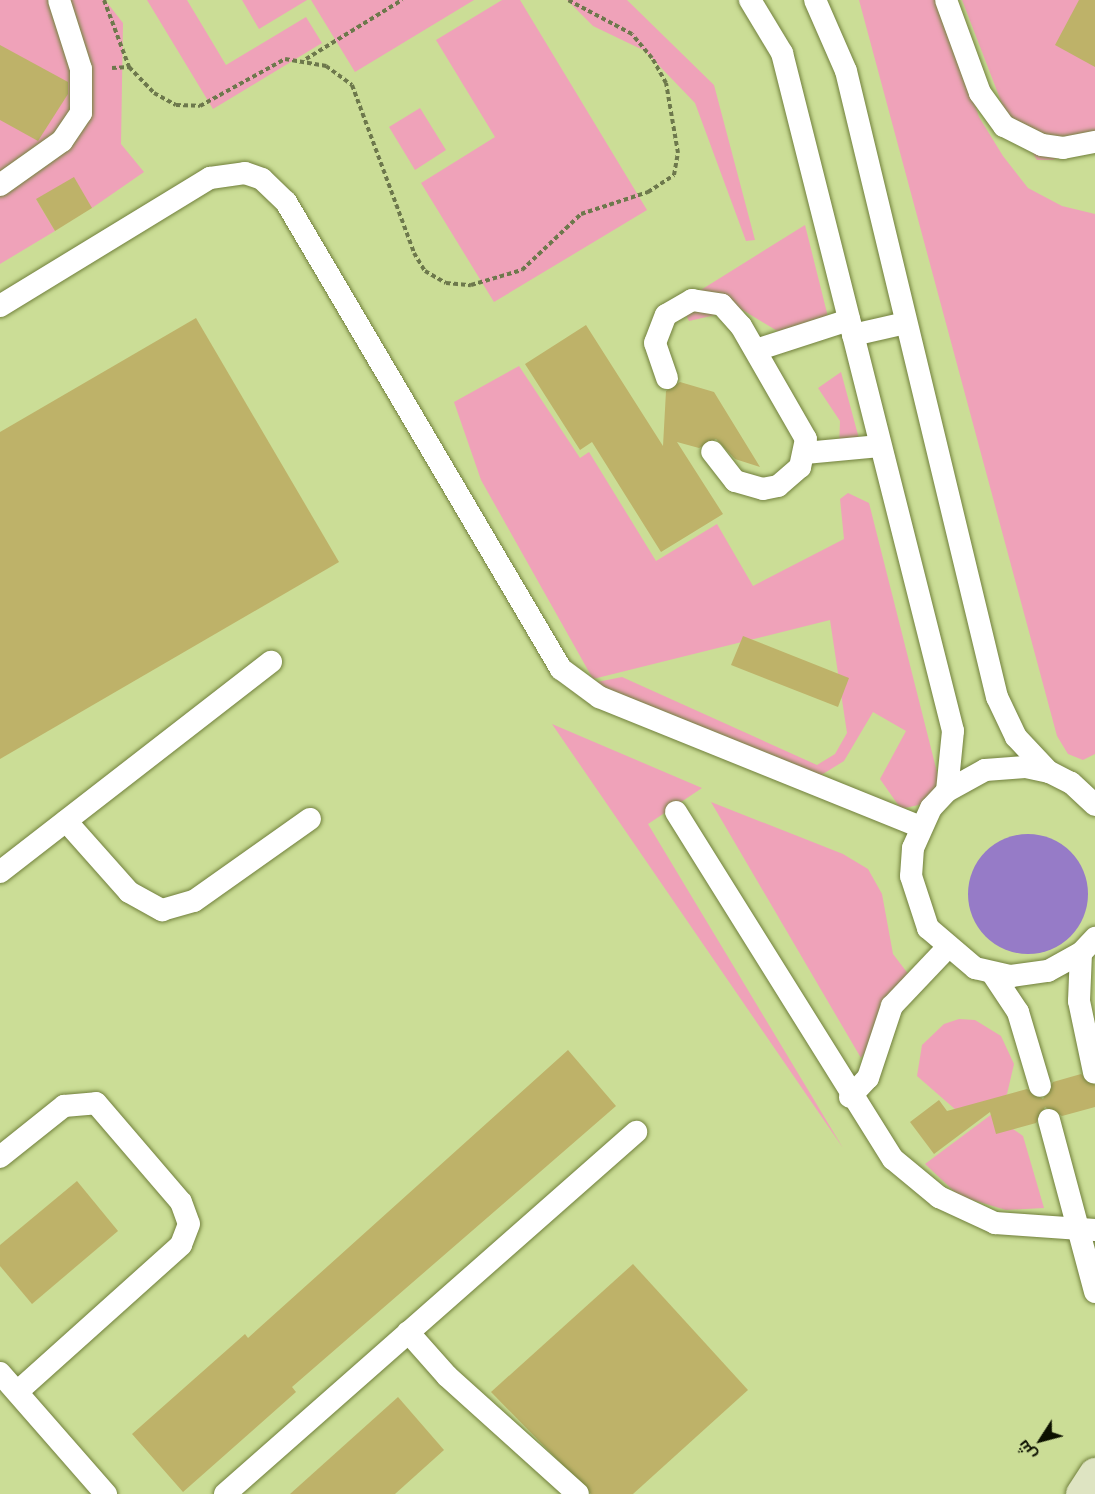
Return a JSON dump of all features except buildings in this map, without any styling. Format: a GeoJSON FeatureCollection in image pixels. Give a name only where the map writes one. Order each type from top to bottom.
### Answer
{"type":"FeatureCollection","features":[{"type":"Feature","properties":{"kind":"lane"},"geometry":{"type":"LineString","coordinates":[[0,185],[62,141],[81,113],[81,69],[59,0]]}},
{"type":"Feature","properties":{"kind":"lane"},"geometry":{"type":"LineString","coordinates":[[750,0],[782,53],[953,732],[947,792]]}},
{"type":"Feature","properties":{"kind":"lane"},"geometry":{"type":"LineString","coordinates":[[815,0],[846,71],[997,698],[1016,737],[1049,772],[1093,799]]}},
{"type":"Feature","properties":{"kind":"lane"},"geometry":{"type":"LineString","coordinates":[[946,0],[980,93],[1004,126],[1042,145],[1063,148],[1095,141]]}},
{"type":"Feature","properties":{"kind":"lane"},"geometry":{"type":"LineString","coordinates":[[0,306],[210,178],[246,173],[261,179],[286,202],[561,669],[599,697],[920,826]]}},
{"type":"Feature","properties":{"kind":"lane"},"geometry":{"type":"LineString","coordinates":[[667,378],[657,358],[658,328],[666,315],[692,300],[728,309],[802,425],[806,453],[790,478],[763,489],[735,481],[712,452]]}},
{"type":"Feature","properties":{"kind":"lane"},"geometry":{"type":"LineString","coordinates":[[756,350],[851,327],[906,323]]}},
{"type":"Feature","properties":{"kind":"lane"},"geometry":{"type":"LineString","coordinates":[[806,453],[880,446]]}},
{"type":"Feature","properties":{"kind":"lane"},"geometry":{"type":"LineString","coordinates":[[0,872],[271,662]]}},
{"type":"Feature","properties":{"kind":"lane"},"geometry":{"type":"LineString","coordinates":[[1049,772],[1005,766],[975,775],[947,792],[920,826],[911,876],[916,903],[927,928],[946,949],[992,973],[1039,973],[1088,946]]}},
{"type":"Feature","properties":{"kind":"lane"},"geometry":{"type":"LineString","coordinates":[[676,813],[850,1097],[893,1159],[939,1197],[995,1222],[1087,1231]]}},
{"type":"Feature","properties":{"kind":"lane"},"geometry":{"type":"LineString","coordinates":[[66,821],[129,892],[162,910],[194,901],[310,819]]}},
{"type":"Feature","properties":{"kind":"lane"},"geometry":{"type":"LineString","coordinates":[[1088,946],[1079,1001],[1094,1071]]}},
{"type":"Feature","properties":{"kind":"lane"},"geometry":{"type":"LineString","coordinates":[[850,1097],[868,1078],[892,1006],[946,949]]}},
{"type":"Feature","properties":{"kind":"lane"},"geometry":{"type":"LineString","coordinates":[[992,973],[1018,1012],[1040,1086]]}},
{"type":"Feature","properties":{"kind":"lane"},"geometry":{"type":"LineString","coordinates":[[0,1157],[64,1106],[96,1104],[181,1202],[189,1224],[181,1245],[17,1392]]}},
{"type":"Feature","properties":{"kind":"lane"},"geometry":{"type":"LineString","coordinates":[[1049,1120],[1087,1231],[1095,1292]]}},
{"type":"Feature","properties":{"kind":"lane"},"geometry":{"type":"LineString","coordinates":[[225,1494],[636,1132]]}},
{"type":"Feature","properties":{"kind":"lane"},"geometry":{"type":"LineString","coordinates":[[408,1332],[447,1376],[578,1494]]}},
{"type":"Feature","properties":{"kind":"lane"},"geometry":{"type":"LineString","coordinates":[[0,1373],[106,1494]]}},
{"type":"Feature","properties":{"kind":"path"},"geometry":{"type":"LineString","coordinates":[[104,0],[129,67],[154,93],[176,105],[200,106],[267,66],[285,59],[306,60],[326,66],[356,93],[425,271],[446,283],[498,280],[522,270],[581,214],[648,192],[674,176],[678,153],[666,83],[652,58],[632,34],[568,0]]}},
{"type":"Feature","properties":{"kind":"path"},"geometry":{"type":"LineString","coordinates":[[306,60],[402,0]]}},
{"type":"Feature","properties":{"kind":"shaded area"},"geometry":{"type":"Polygon","coordinates":[[[0,0],[105,0],[123,23],[121,144],[144,172],[92,208],[36,199],[55,231],[0,264],[0,0]]]}},
{"type":"Feature","properties":{"kind":"shaded area"},"geometry":{"type":"Polygon","coordinates":[[[147,0],[187,0],[226,65],[306,17],[322,43],[213,109],[147,0]]]}},
{"type":"Feature","properties":{"kind":"shaded area"},"geometry":{"type":"Polygon","coordinates":[[[242,0],[307,0],[259,29],[242,0]]]}},
{"type":"Feature","properties":{"kind":"shaded area"},"geometry":{"type":"Polygon","coordinates":[[[311,0],[474,0],[355,72],[311,0]]]}},
{"type":"Feature","properties":{"kind":"shaded area"},"geometry":{"type":"Polygon","coordinates":[[[502,0],[520,0],[647,210],[494,302],[421,183],[495,137],[436,40],[502,0]]]}},
{"type":"Feature","properties":{"kind":"shaded area"},"geometry":{"type":"Polygon","coordinates":[[[567,0],[627,0],[714,85],[755,240],[746,241],[695,103],[645,51],[593,26],[567,0]]]}},
{"type":"Feature","properties":{"kind":"shaded area"},"geometry":{"type":"Polygon","coordinates":[[[859,0],[940,0],[979,117],[1003,156],[1028,188],[1062,206],[1095,214],[1095,754],[1083,760],[1068,754],[1057,736],[859,0]]]}},
{"type":"Feature","properties":{"kind":"shaded area"},"geometry":{"type":"Polygon","coordinates":[[[962,0],[1095,0],[1095,137],[1053,160],[1037,160],[1004,109],[962,0]]]}},
{"type":"Feature","properties":{"kind":"shaded area"},"geometry":{"type":"Polygon","coordinates":[[[420,108],[446,150],[415,170],[389,127],[420,108]]]}},
{"type":"Feature","properties":{"kind":"shaded area"},"geometry":{"type":"Polygon","coordinates":[[[805,225],[829,321],[794,341],[741,309],[689,321],[680,303],[805,225]]]}},
{"type":"Feature","properties":{"kind":"shaded area"},"geometry":{"type":"Polygon","coordinates":[[[519,366],[580,458],[589,452],[656,561],[717,524],[753,586],[844,539],[840,499],[848,493],[869,503],[938,776],[936,791],[927,803],[901,809],[880,779],[906,731],[873,712],[844,761],[818,777],[592,683],[622,677],[817,765],[835,754],[847,733],[830,620],[593,679],[481,480],[454,402],[519,366]]]}},
{"type":"Feature","properties":{"kind":"shaded area"},"geometry":{"type":"Polygon","coordinates":[[[841,372],[861,446],[839,451],[840,421],[818,388],[841,372]]]}},
{"type":"Feature","properties":{"kind":"shaded area"},"geometry":{"type":"Polygon","coordinates":[[[552,724],[702,788],[648,824],[843,1148],[552,724]]]}},
{"type":"Feature","properties":{"kind":"shaded area"},"geometry":{"type":"Polygon","coordinates":[[[711,802],[843,854],[868,869],[882,894],[893,954],[912,979],[861,1058],[711,802]]]}},
{"type":"Feature","properties":{"kind":"shaded area"},"geometry":{"type":"Polygon","coordinates":[[[1028,834],[1051,839],[1070,852],[1083,871],[1088,894],[1083,917],[1070,936],[1051,949],[1028,954],[1005,949],[986,936],[973,917],[968,894],[973,871],[986,852],[1005,839],[1028,834]]]}},
{"type":"Feature","properties":{"kind":"shaded area"},"geometry":{"type":"Polygon","coordinates":[[[959,1019],[975,1020],[1001,1036],[1014,1064],[1007,1094],[996,1106],[964,1117],[917,1076],[922,1045],[944,1024],[959,1019]]]}},
{"type":"Feature","properties":{"kind":"shaded area"},"geometry":{"type":"Polygon","coordinates":[[[992,1114],[1023,1136],[1044,1208],[1006,1210],[959,1196],[925,1164],[992,1114]]]}}]}
